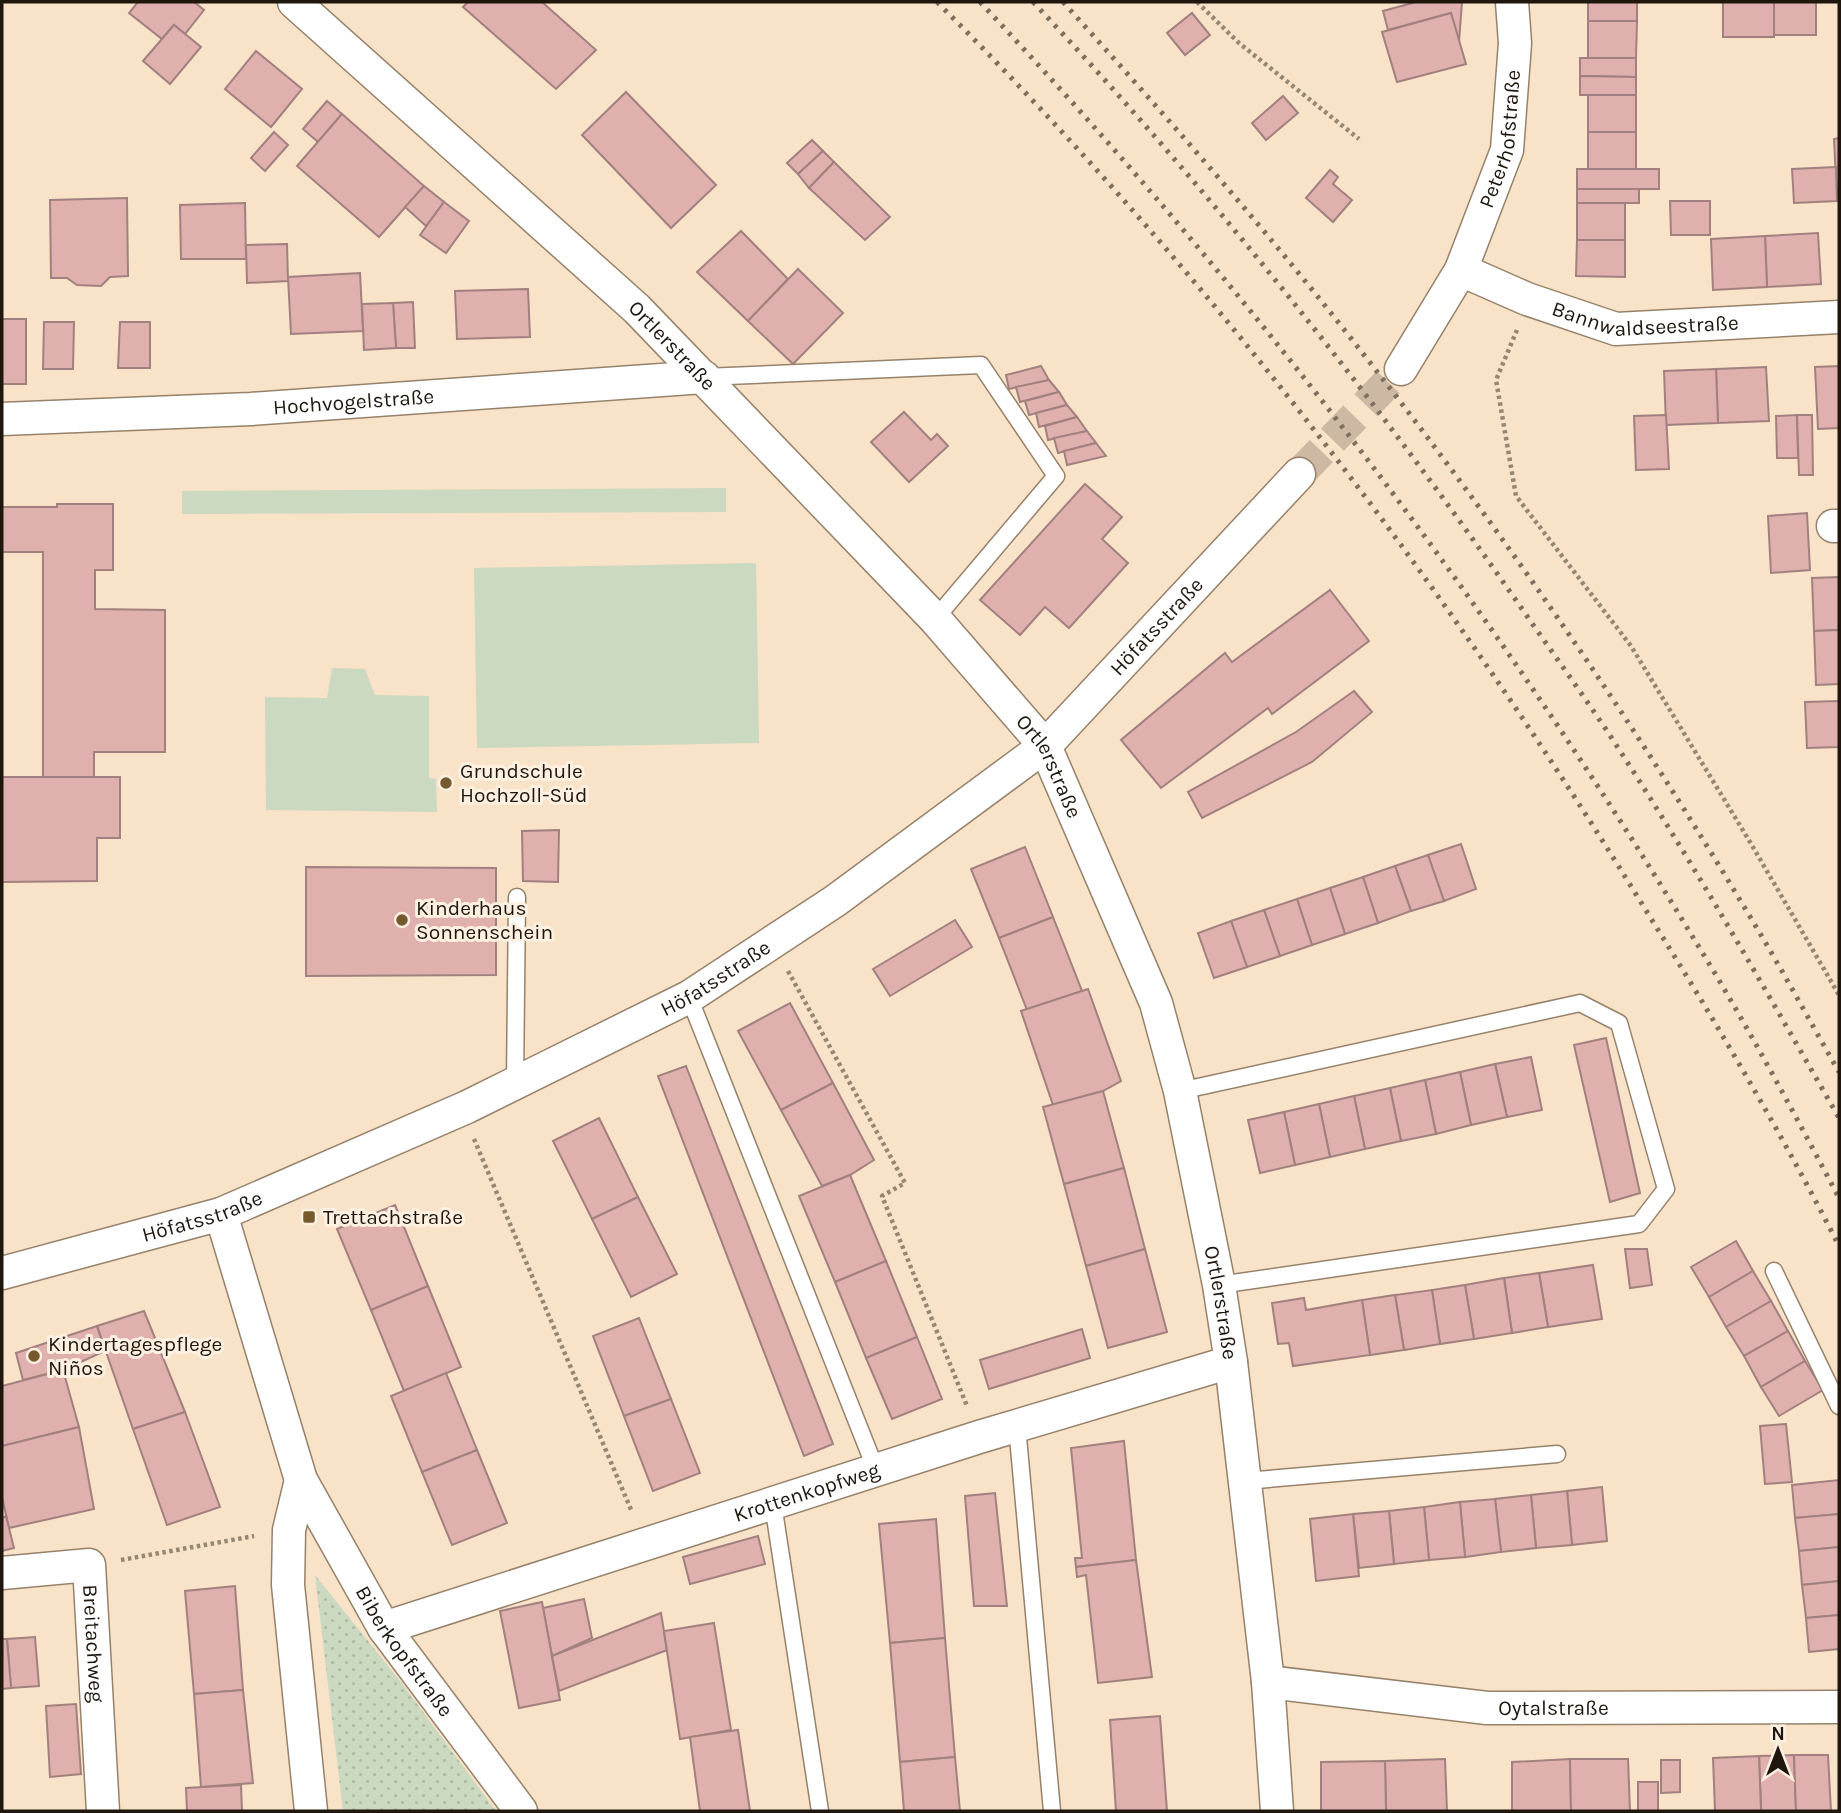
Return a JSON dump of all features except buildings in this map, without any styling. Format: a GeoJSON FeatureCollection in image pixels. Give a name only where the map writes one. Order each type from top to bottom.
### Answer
{"type":"FeatureCollection","features":[{"type":"Feature","properties":{"kind":"street","name":"Ortlerstraße"},"geometry":{"type":"LineString","coordinates":[[294,2],[637,309],[935,619],[1045,747],[1156,1003],[1180,1091],[1219,1285],[1231,1362],[1268,1682],[1277,1811]]}},
{"type":"Feature","properties":{"kind":"street","name":"Peterhofstraße"},"geometry":{"type":"LineString","coordinates":[[1461,270],[1507,150],[1515,43],[1512,2]]}},
{"type":"Feature","properties":{"kind":"street","name":"Bannwaldseestraße"},"geometry":{"type":"LineString","coordinates":[[1461,270],[1527,299],[1616,329],[1839,317]]}},
{"type":"Feature","properties":{"kind":"street"},"geometry":{"type":"LineString","coordinates":[[1401,369],[1461,270]]}},
{"type":"Feature","properties":{"kind":"street","name":"Hochvogelstraße"},"geometry":{"type":"LineString","coordinates":[[2,419],[251,408],[704,377]]}},
{"type":"Feature","properties":{"kind":"street","name":"Höfatsstraße"},"geometry":{"type":"LineString","coordinates":[[2,1273],[221,1213],[461,1110],[689,997],[835,901],[1045,747],[1299,474]]}},
{"type":"Feature","properties":{"kind":"street","name":"Biberkopfstraße"},"geometry":{"type":"LineString","coordinates":[[221,1213],[301,1480],[384,1628],[521,1811]]}},
{"type":"Feature","properties":{"kind":"street","name":"Krottenkopfweg"},"geometry":{"type":"LineString","coordinates":[[384,1628],[979,1437],[1231,1362]]}},
{"type":"Feature","properties":{"kind":"street"},"geometry":{"type":"LineString","coordinates":[[301,1480],[289,1530],[288,1586],[311,1811]]}},
{"type":"Feature","properties":{"kind":"street","name":"Breitachweg"},"geometry":{"type":"LineString","coordinates":[[2,1573],[89,1565],[103,1811]]}},
{"type":"Feature","properties":{"kind":"street","name":"Oytalstraße"},"geometry":{"type":"LineString","coordinates":[[1268,1682],[1486,1708],[1839,1707]]}},
{"type":"Feature","properties":{"kind":"lane"},"geometry":{"type":"LineString","coordinates":[[704,377],[981,365],[1056,476],[935,619]]}},
{"type":"Feature","properties":{"kind":"lane"},"geometry":{"type":"LineString","coordinates":[[515,1083],[517,897]]}},
{"type":"Feature","properties":{"kind":"lane"},"geometry":{"type":"LineString","coordinates":[[689,997],[876,1470]]}},
{"type":"Feature","properties":{"kind":"lane"},"geometry":{"type":"LineString","coordinates":[[1180,1091],[1580,1003],[1619,1023],[1666,1189],[1639,1224],[1219,1285]]}},
{"type":"Feature","properties":{"kind":"lane"},"geometry":{"type":"LineString","coordinates":[[1774,1271],[1839,1406]]}},
{"type":"Feature","properties":{"kind":"lane"},"geometry":{"type":"LineString","coordinates":[[1017,1426],[1052,1811]]}},
{"type":"Feature","properties":{"kind":"lane"},"geometry":{"type":"LineString","coordinates":[[1245,1481],[1557,1454]]}},
{"type":"Feature","properties":{"kind":"lane"},"geometry":{"type":"LineString","coordinates":[[773,1504],[820,1811]]}},
{"type":"Feature","properties":{"kind":"path"},"geometry":{"type":"LineString","coordinates":[[1196,2],[1239,43],[1359,139]]}},
{"type":"Feature","properties":{"kind":"path"},"geometry":{"type":"LineString","coordinates":[[1527,299],[1496,380],[1516,496],[1631,646],[1839,995]]}},
{"type":"Feature","properties":{"kind":"path"},"geometry":{"type":"LineString","coordinates":[[772,943],[905,1183],[882,1196],[979,1437]]}},
{"type":"Feature","properties":{"kind":"path"},"geometry":{"type":"LineString","coordinates":[[461,1110],[645,1543]]}},
{"type":"Feature","properties":{"kind":"path"},"geometry":{"type":"LineString","coordinates":[[89,1565],[289,1530]]}},
{"type":"Feature","properties":{"kind":"green space"},"geometry":{"type":"Polygon","coordinates":[[[726,488],[726,512],[182,514],[182,491],[726,488]]]}},
{"type":"Feature","properties":{"kind":"green space"},"geometry":{"type":"Polygon","coordinates":[[[756,563],[759,743],[477,748],[474,568],[756,563]]]}},
{"type":"Feature","properties":{"kind":"green space"},"geometry":{"type":"Polygon","coordinates":[[[332,668],[365,669],[375,695],[429,696],[429,778],[436,779],[437,812],[266,810],[265,697],[327,698],[332,668]]]}},
{"type":"Feature","properties":{"kind":"green space"},"geometry":{"type":"Polygon","coordinates":[[[315,1575],[401,1682],[496,1811],[343,1811],[315,1575]]]}},
{"type":"Feature","properties":{"kind":"tunnel"},"geometry":{"type":"LineString","coordinates":[[1299,474],[1401,369]]}},
{"type":"Feature","properties":{"kind":"railway"},"geometry":{"type":"LineString","coordinates":[[937,2],[1038,106],[1136,214],[1230,324],[1321,438],[1408,554],[1573,794],[1650,917],[1748,1080],[1839,1246]]}},
{"type":"Feature","properties":{"kind":"railway"},"geometry":{"type":"LineString","coordinates":[[980,2],[1080,111],[1176,222],[1270,336],[1449,570],[1616,814],[1694,939],[1751,1035],[1839,1198]]}},
{"type":"Feature","properties":{"kind":"railway"},"geometry":{"type":"LineString","coordinates":[[1033,2],[1099,73],[1226,220],[1348,371],[1464,527],[1638,778],[1839,1118]]}},
{"type":"Feature","properties":{"kind":"railway"},"geometry":{"type":"LineString","coordinates":[[1063,2],[1250,214],[1357,346],[1461,482],[1609,693],[1656,765],[1758,930],[1839,1072]]}},
{"type":"Feature","properties":{"kind":"place","name":"Grundschule Hochzoll-Süd"},"geometry":{"type":"Point","coordinates":[446,783]}},
{"type":"Feature","properties":{"kind":"place","name":"Kinderhaus Sonnenschein"},"geometry":{"type":"Point","coordinates":[402,920]}},
{"type":"Feature","properties":{"kind":"place","name":"Trettachstraße"},"geometry":{"type":"Point","coordinates":[309,1217]}},
{"type":"Feature","properties":{"kind":"place","name":"Kindertagespflege Niños"},"geometry":{"type":"Point","coordinates":[34,1356]}}]}
